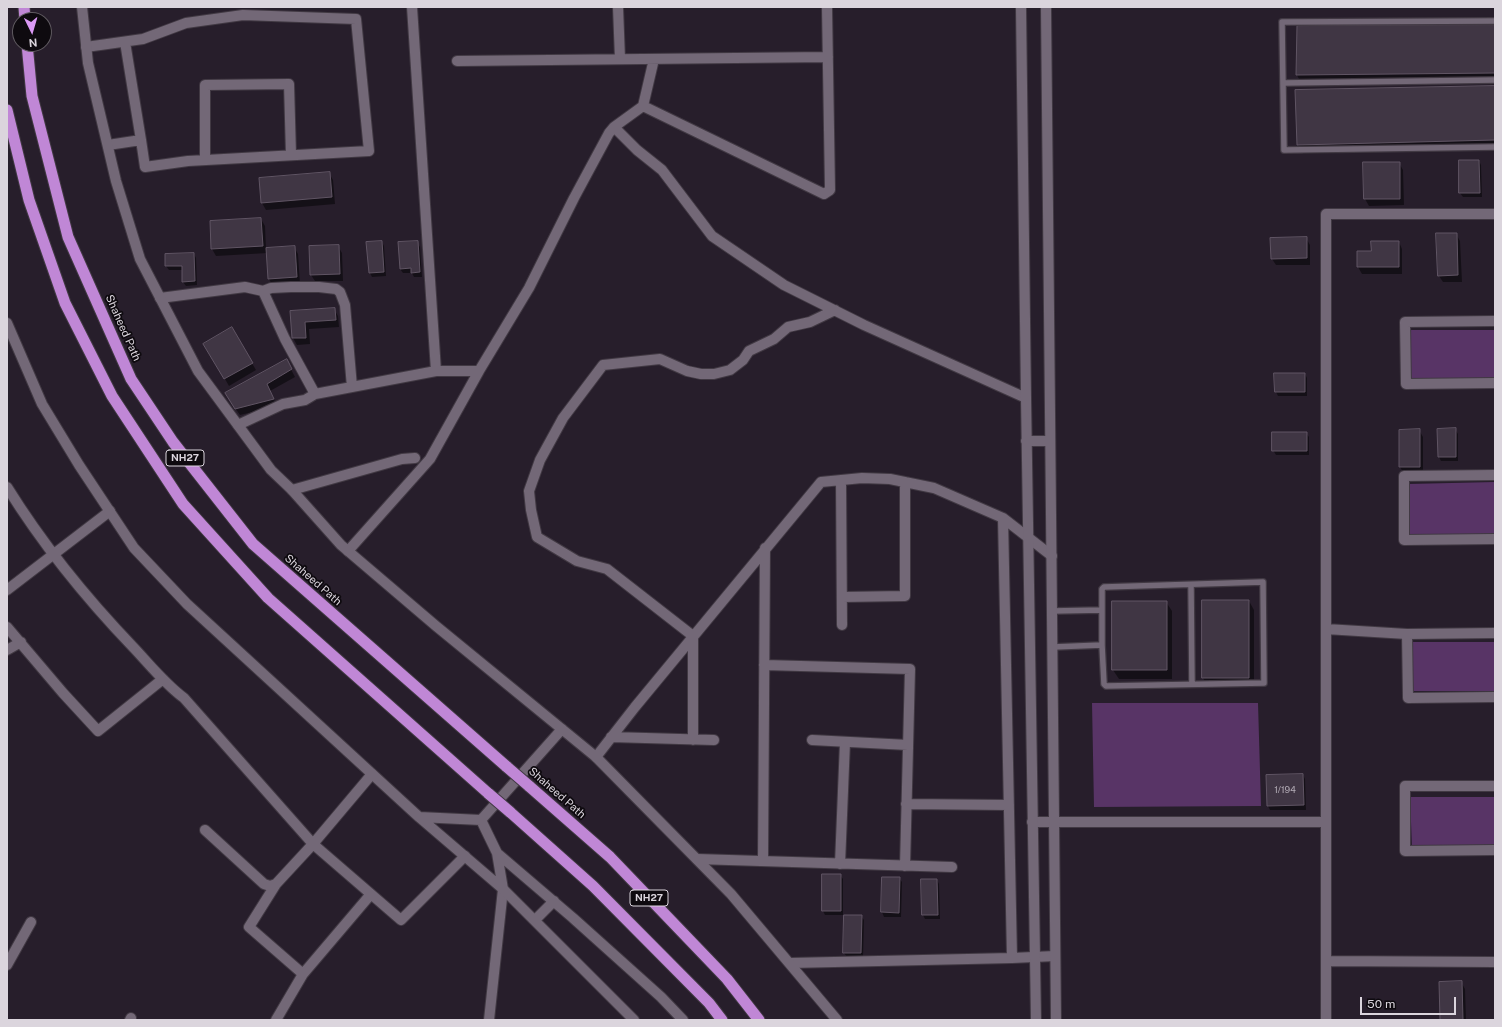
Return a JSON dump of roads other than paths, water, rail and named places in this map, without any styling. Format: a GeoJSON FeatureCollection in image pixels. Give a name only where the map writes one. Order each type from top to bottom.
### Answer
{"type":"FeatureCollection","features":[{"type":"Feature","properties":{"kind":"highway","name":"Shaheed Path"},"geometry":{"type":"LineString","coordinates":[[29,52],[32,96],[68,237],[131,379],[173,442],[253,544],[610,857],[727,979],[759,1020]]}},
{"type":"Feature","properties":{"kind":"highway","name":"NH27"},"geometry":{"type":"LineString","coordinates":[[7,110],[29,200],[64,303],[112,396],[183,504],[268,598],[593,886],[709,1003],[722,1020]]}},
{"type":"Feature","properties":{"kind":"street"},"geometry":{"type":"LineString","coordinates":[[82,7],[88,63],[116,181],[140,259],[198,371],[271,470],[292,490],[341,545],[436,626],[596,757],[731,894],[837,1020]]}},
{"type":"Feature","properties":{"kind":"street"},"geometry":{"type":"LineString","coordinates":[[412,7],[436,371]]}},
{"type":"Feature","properties":{"kind":"street"},"geometry":{"type":"LineString","coordinates":[[618,7],[620,60]]}},
{"type":"Feature","properties":{"kind":"street"},"geometry":{"type":"LineString","coordinates":[[643,106],[824,194],[830,190],[827,7]]}},
{"type":"Feature","properties":{"kind":"street"},"geometry":{"type":"LineString","coordinates":[[1021,7],[1026,441],[1036,1020]]}},
{"type":"Feature","properties":{"kind":"street"},"geometry":{"type":"LineString","coordinates":[[1046,7],[1056,1020]]}},
{"type":"Feature","properties":{"kind":"street"},"geometry":{"type":"LineString","coordinates":[[86,47],[143,39],[186,23],[243,15],[356,19],[369,151],[205,160],[146,167],[125,42]]}},
{"type":"Feature","properties":{"kind":"street"},"geometry":{"type":"LineString","coordinates":[[457,61],[828,57]]}},
{"type":"Feature","properties":{"kind":"street"},"geometry":{"type":"LineString","coordinates":[[348,551],[430,459],[478,371],[529,288],[574,198],[609,133],[614,127],[643,106],[654,59]]}},
{"type":"Feature","properties":{"kind":"street"},"geometry":{"type":"LineString","coordinates":[[205,160],[205,86],[289,84],[291,155]]}},
{"type":"Feature","properties":{"kind":"street"},"geometry":{"type":"LineString","coordinates":[[614,127],[637,150],[662,170],[712,236],[784,284],[864,325],[1026,398]]}},
{"type":"Feature","properties":{"kind":"street"},"geometry":{"type":"LineString","coordinates":[[108,145],[141,140]]}},
{"type":"Feature","properties":{"kind":"street"},"geometry":{"type":"LineString","coordinates":[[1326,1020],[1326,214],[1495,214]]}},
{"type":"Feature","properties":{"kind":"street"},"geometry":{"type":"LineString","coordinates":[[160,298],[245,287],[263,291],[271,288],[319,287],[336,289],[340,292],[345,305],[352,387]]}},
{"type":"Feature","properties":{"kind":"street"},"geometry":{"type":"LineString","coordinates":[[263,291],[284,339],[315,394]]}},
{"type":"Feature","properties":{"kind":"street"},"geometry":{"type":"LineString","coordinates":[[693,636],[607,569],[577,561],[537,537],[531,510],[529,491],[540,460],[563,418],[603,365],[660,359],[701,374],[730,370],[743,360],[749,351],[774,339],[788,327],[810,322],[835,310]]}},
{"type":"Feature","properties":{"kind":"street"},"geometry":{"type":"LineString","coordinates":[[1495,321],[1405,322],[1406,384],[1495,383]]}},
{"type":"Feature","properties":{"kind":"street"},"geometry":{"type":"LineString","coordinates":[[7,323],[42,404],[134,548],[187,604],[419,817],[503,888],[634,1020]]}},
{"type":"Feature","properties":{"kind":"street"},"geometry":{"type":"LineString","coordinates":[[238,425],[283,404],[305,400],[315,394],[436,371],[478,371]]}},
{"type":"Feature","properties":{"kind":"street"},"geometry":{"type":"LineString","coordinates":[[1026,441],[1050,441]]}},
{"type":"Feature","properties":{"kind":"street"},"geometry":{"type":"LineString","coordinates":[[292,490],[402,459],[415,458]]}},
{"type":"Feature","properties":{"kind":"street"},"geometry":{"type":"LineString","coordinates":[[1495,475],[1404,476],[1404,540],[1495,539]]}},
{"type":"Feature","properties":{"kind":"street"},"geometry":{"type":"LineString","coordinates":[[596,757],[693,636],[820,482],[862,478],[890,478],[934,488],[1003,518],[1052,556]]}},
{"type":"Feature","properties":{"kind":"street"},"geometry":{"type":"LineString","coordinates":[[841,480],[842,625]]}},
{"type":"Feature","properties":{"kind":"street"},"geometry":{"type":"LineString","coordinates":[[842,597],[905,596],[905,482]]}},
{"type":"Feature","properties":{"kind":"street"},"geometry":{"type":"LineString","coordinates":[[7,487],[53,554],[100,612],[163,679],[184,698],[313,844],[401,920],[465,856]]}},
{"type":"Feature","properties":{"kind":"street"},"geometry":{"type":"LineString","coordinates":[[7,590],[110,511]]}},
{"type":"Feature","properties":{"kind":"street"},"geometry":{"type":"LineString","coordinates":[[1003,518],[1012,958]]}},
{"type":"Feature","properties":{"kind":"street"},"geometry":{"type":"LineString","coordinates":[[763,861],[765,548]]}},
{"type":"Feature","properties":{"kind":"street"},"geometry":{"type":"LineString","coordinates":[[7,627],[63,693],[98,731],[163,679]]}},
{"type":"Feature","properties":{"kind":"street"},"geometry":{"type":"LineString","coordinates":[[1326,629],[1407,634],[1495,633]]}},
{"type":"Feature","properties":{"kind":"street"},"geometry":{"type":"LineString","coordinates":[[1407,634],[1408,698],[1495,697]]}},
{"type":"Feature","properties":{"kind":"street"},"geometry":{"type":"LineString","coordinates":[[693,636],[693,740]]}},
{"type":"Feature","properties":{"kind":"street"},"geometry":{"type":"LineString","coordinates":[[7,650],[21,642]]}},
{"type":"Feature","properties":{"kind":"street"},"geometry":{"type":"LineString","coordinates":[[764,665],[910,669],[905,866]]}},
{"type":"Feature","properties":{"kind":"street"},"geometry":{"type":"LineString","coordinates":[[481,820],[562,729]]}},
{"type":"Feature","properties":{"kind":"street"},"geometry":{"type":"LineString","coordinates":[[611,738],[714,740]]}},
{"type":"Feature","properties":{"kind":"street"},"geometry":{"type":"LineString","coordinates":[[812,740],[908,745]]}},
{"type":"Feature","properties":{"kind":"street"},"geometry":{"type":"LineString","coordinates":[[840,864],[845,742]]}},
{"type":"Feature","properties":{"kind":"street"},"geometry":{"type":"LineString","coordinates":[[303,974],[249,927],[276,884],[313,844],[372,774]]}},
{"type":"Feature","properties":{"kind":"street"},"geometry":{"type":"LineString","coordinates":[[1495,786],[1405,786],[1405,851],[1495,850]]}},
{"type":"Feature","properties":{"kind":"street"},"geometry":{"type":"LineString","coordinates":[[906,804],[1009,805]]}},
{"type":"Feature","properties":{"kind":"street"},"geometry":{"type":"LineString","coordinates":[[419,817],[481,820]]}},
{"type":"Feature","properties":{"kind":"street"},"geometry":{"type":"LineString","coordinates":[[481,820],[497,853],[503,888],[489,1020]]}},
{"type":"Feature","properties":{"kind":"street"},"geometry":{"type":"LineString","coordinates":[[1032,822],[1326,822]]}},
{"type":"Feature","properties":{"kind":"street"},"geometry":{"type":"LineString","coordinates":[[205,830],[264,884],[270,886],[276,884]]}},
{"type":"Feature","properties":{"kind":"street"},"geometry":{"type":"LineString","coordinates":[[497,853],[554,901],[662,997],[683,1020]]}},
{"type":"Feature","properties":{"kind":"street"},"geometry":{"type":"LineString","coordinates":[[697,859],[952,867]]}},
{"type":"Feature","properties":{"kind":"street"},"geometry":{"type":"LineString","coordinates":[[276,1020],[303,974],[371,894]]}},
{"type":"Feature","properties":{"kind":"street"},"geometry":{"type":"LineString","coordinates":[[535,920],[554,901]]}},
{"type":"Feature","properties":{"kind":"street"},"geometry":{"type":"LineString","coordinates":[[7,965],[31,922]]}},
{"type":"Feature","properties":{"kind":"street"},"geometry":{"type":"LineString","coordinates":[[790,963],[1035,958],[1055,956]]}},
{"type":"Feature","properties":{"kind":"street"},"geometry":{"type":"LineString","coordinates":[[1326,961],[1495,962]]}},
{"type":"Feature","properties":{"kind":"lane"},"geometry":{"type":"LineString","coordinates":[[1495,21],[1282,22],[1284,150],[1495,147]]}},
{"type":"Feature","properties":{"kind":"lane"},"geometry":{"type":"LineString","coordinates":[[1282,83],[1495,80]]}},
{"type":"Feature","properties":{"kind":"lane"},"geometry":{"type":"LineString","coordinates":[[1264,582],[1264,683],[1106,686],[1104,684],[1102,645],[1102,589],[1104,587],[1191,585],[1264,582]]}},
{"type":"Feature","properties":{"kind":"lane"},"geometry":{"type":"LineString","coordinates":[[1191,585],[1192,684]]}},
{"type":"Feature","properties":{"kind":"lane"},"geometry":{"type":"LineString","coordinates":[[1052,611],[1102,610]]}},
{"type":"Feature","properties":{"kind":"lane"},"geometry":{"type":"LineString","coordinates":[[1053,647],[1102,645]]}}]}
